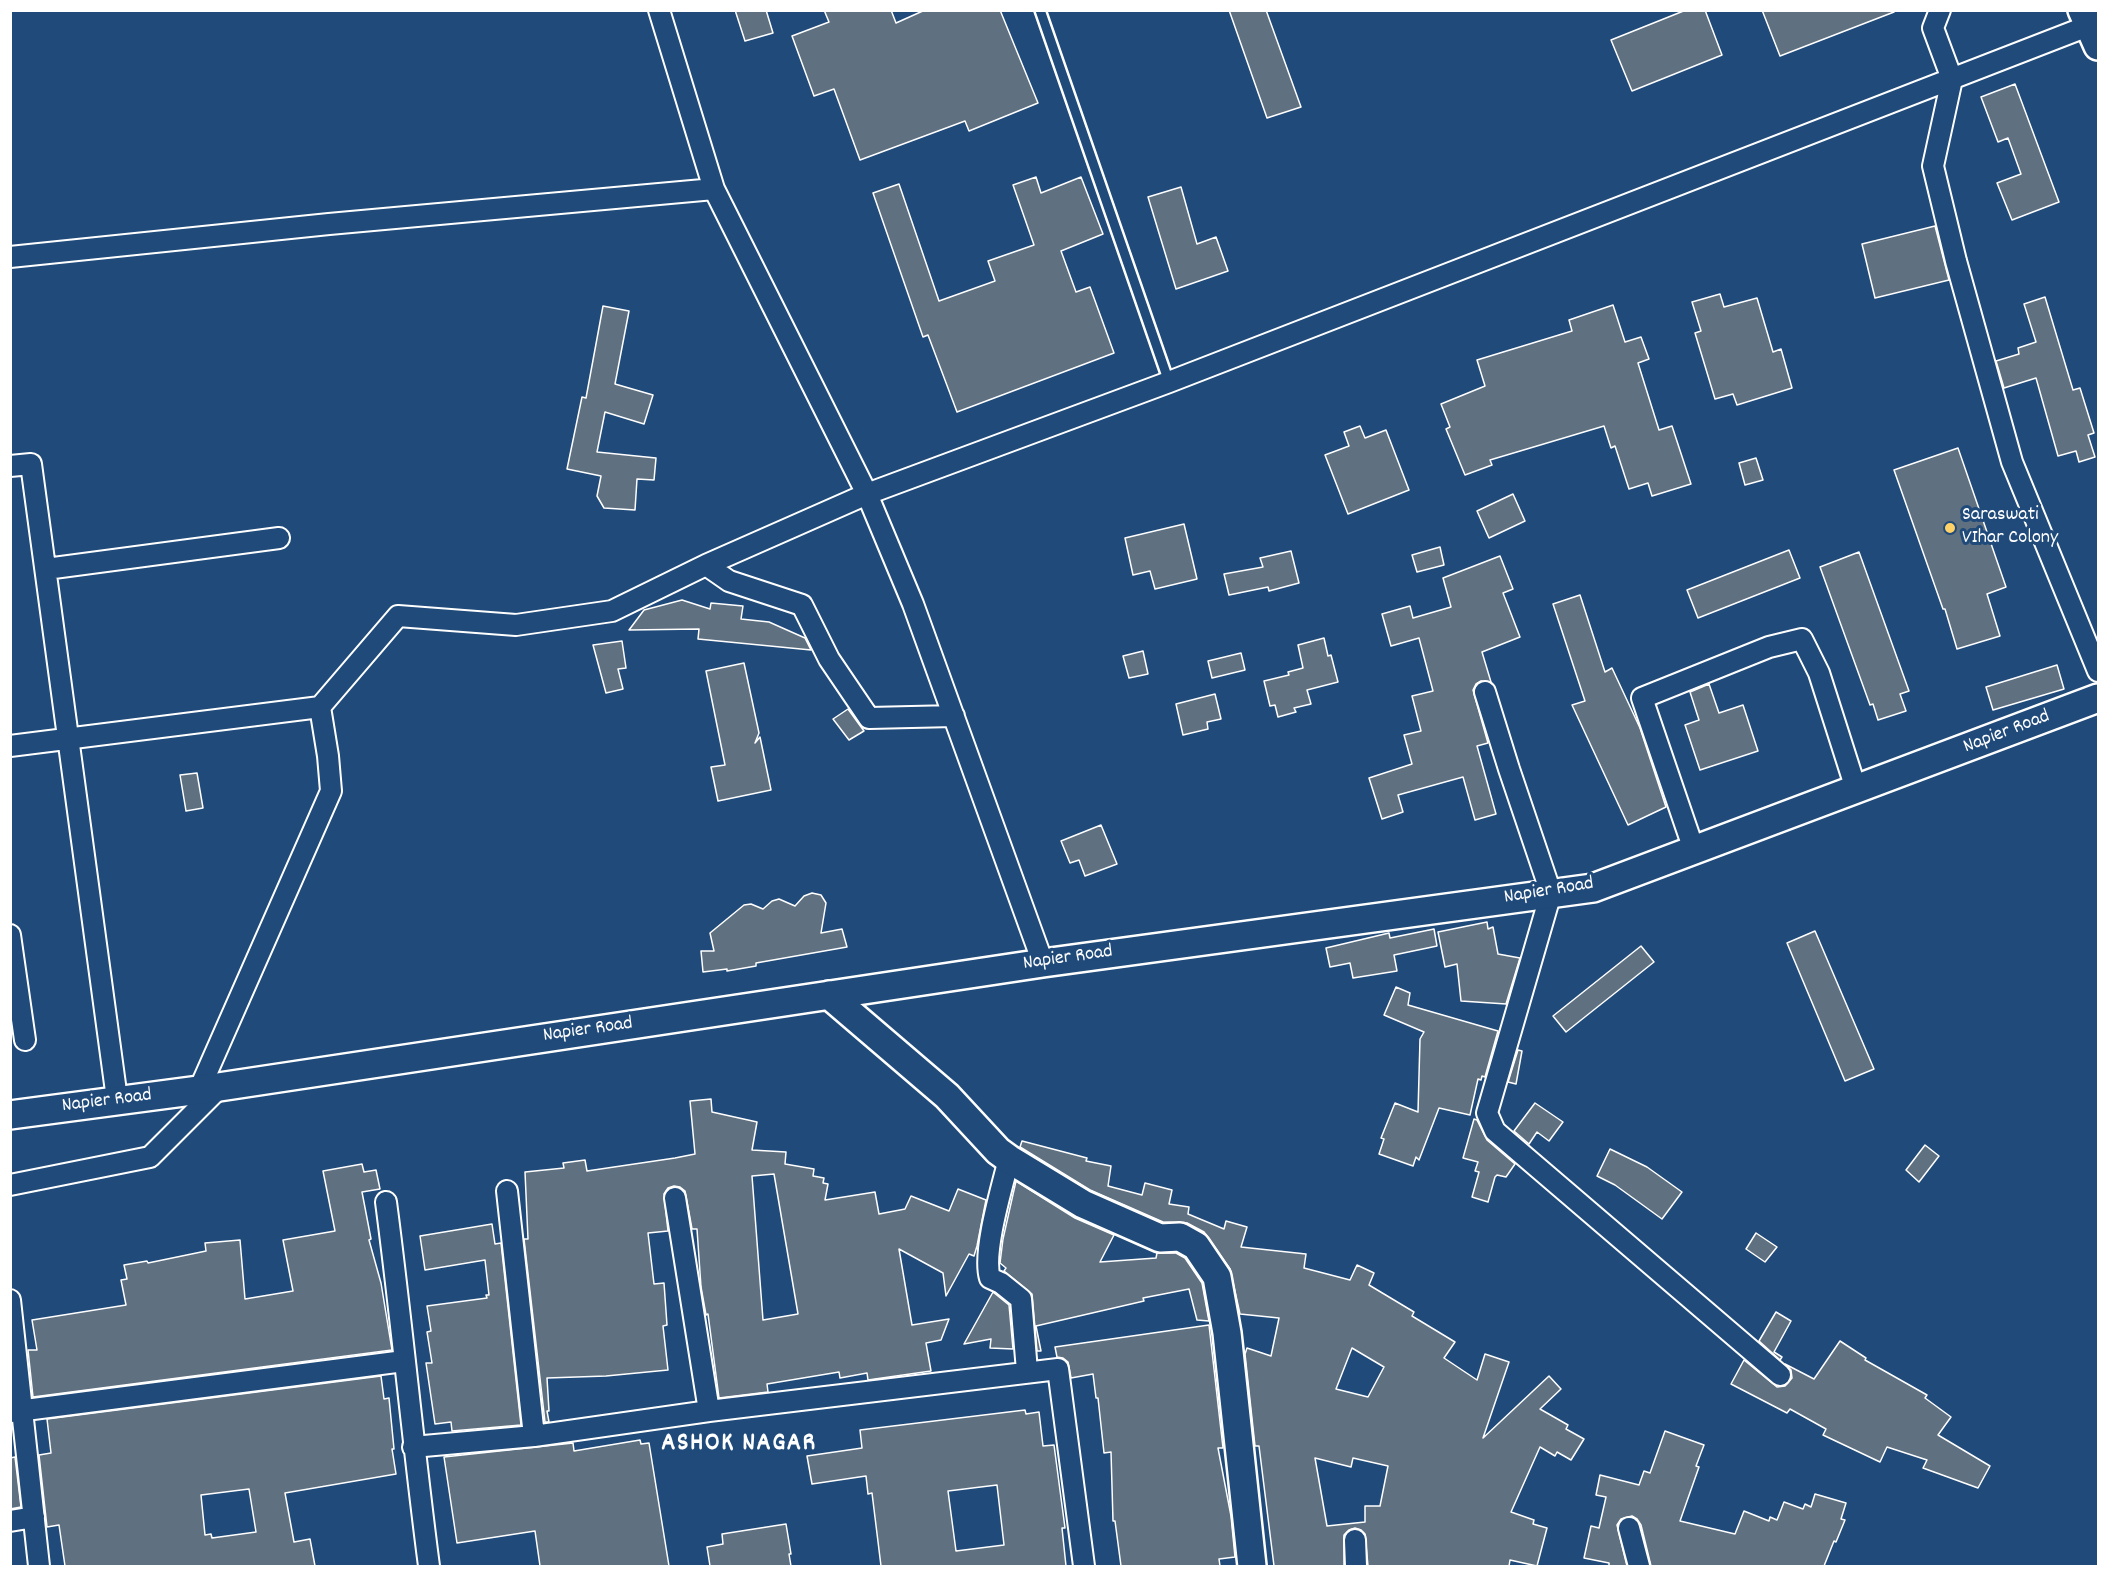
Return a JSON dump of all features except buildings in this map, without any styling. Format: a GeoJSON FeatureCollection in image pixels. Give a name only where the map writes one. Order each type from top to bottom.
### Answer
{"type":"FeatureCollection","features":[{"type":"Feature","properties":{"kind":"street"},"geometry":{"type":"LineString","coordinates":[[659,10],[714,189],[867,494],[913,604],[1043,963]]}},
{"type":"Feature","properties":{"kind":"street"},"geometry":{"type":"LineString","coordinates":[[1940,10],[1933,28],[1952,79],[1932,166],[2012,462],[2098,671]]}},
{"type":"Feature","properties":{"kind":"street"},"geometry":{"type":"LineString","coordinates":[[10,746],[320,707],[398,616],[516,625],[612,611],[706,565],[867,494],[1169,382],[1952,79],[2090,28]]}},
{"type":"Feature","properties":{"kind":"street"},"geometry":{"type":"LineString","coordinates":[[10,257],[329,224],[714,189]]}},
{"type":"Feature","properties":{"kind":"street"},"geometry":{"type":"LineString","coordinates":[[10,466],[31,464],[117,1099]]}},
{"type":"Feature","properties":{"kind":"street"},"geometry":{"type":"LineString","coordinates":[[46,569],[279,538]]}},
{"type":"Feature","properties":{"kind":"street"},"geometry":{"type":"LineString","coordinates":[[706,565],[729,581],[801,605],[829,659],[870,718],[954,716]]}},
{"type":"Feature","properties":{"kind":"street"},"geometry":{"type":"LineString","coordinates":[[1694,850],[1642,698],[1769,647],[1802,639],[1819,673],[1856,789]]}},
{"type":"Feature","properties":{"kind":"street"},"geometry":{"type":"LineString","coordinates":[[1485,692],[1551,893],[1487,1113],[1495,1131],[1780,1375]]}},
{"type":"Feature","properties":{"kind":"street","name":"Napier Road"},"geometry":{"type":"LineString","coordinates":[[10,1114],[210,1088],[1043,963],[1593,888],[2098,698]]}},
{"type":"Feature","properties":{"kind":"street"},"geometry":{"type":"LineString","coordinates":[[10,1185],[150,1157],[210,1088],[331,791],[320,707]]}},
{"type":"Feature","properties":{"kind":"street"},"geometry":{"type":"LineString","coordinates":[[10,935],[25,1040]]}},
{"type":"Feature","properties":{"kind":"street"},"geometry":{"type":"LineString","coordinates":[[829,995],[946,1096],[998,1151],[1009,1159],[1083,1204],[1160,1238],[1180,1237],[1196,1246],[1217,1278],[1227,1333],[1252,1566]]}},
{"type":"Feature","properties":{"kind":"street"},"geometry":{"type":"LineString","coordinates":[[1009,1159],[994,1221],[987,1268],[990,1278],[1001,1283],[1021,1299],[1027,1371]]}},
{"type":"Feature","properties":{"kind":"street"},"geometry":{"type":"LineString","coordinates":[[507,1191],[534,1436]]}},
{"type":"Feature","properties":{"kind":"street"},"geometry":{"type":"LineString","coordinates":[[675,1198],[710,1411]]}},
{"type":"Feature","properties":{"kind":"street"},"geometry":{"type":"LineString","coordinates":[[386,1202],[413,1447],[429,1566]]}},
{"type":"Feature","properties":{"kind":"street"},"geometry":{"type":"LineString","coordinates":[[10,1300],[16,1412],[34,1517],[39,1566]]}},
{"type":"Feature","properties":{"kind":"street"},"geometry":{"type":"LineString","coordinates":[[16,1412],[404,1361]]}},
{"type":"Feature","properties":{"kind":"street"},"geometry":{"type":"LineString","coordinates":[[413,1447],[534,1436],[710,1411],[1058,1369],[1084,1566]]}},
{"type":"Feature","properties":{"kind":"street"},"geometry":{"type":"LineString","coordinates":[[10,1521],[34,1517]]}},
{"type":"Feature","properties":{"kind":"street"},"geometry":{"type":"LineString","coordinates":[[1629,1527],[1639,1566]]}},
{"type":"Feature","properties":{"kind":"street"},"geometry":{"type":"LineString","coordinates":[[1355,1540],[1356,1566]]}},
{"type":"Feature","properties":{"kind":"lane"},"geometry":{"type":"LineString","coordinates":[[1040,10],[1169,382]]}},
{"type":"Feature","properties":{"kind":"place","name":"Saraswati VIhar Colony"},"geometry":{"type":"Point","coordinates":[1950,528]}},
{"type":"Feature","properties":{"kind":"district","name":"ASHOK NAGAR"},"geometry":{"type":"Point","coordinates":[739,1445]}}]}
